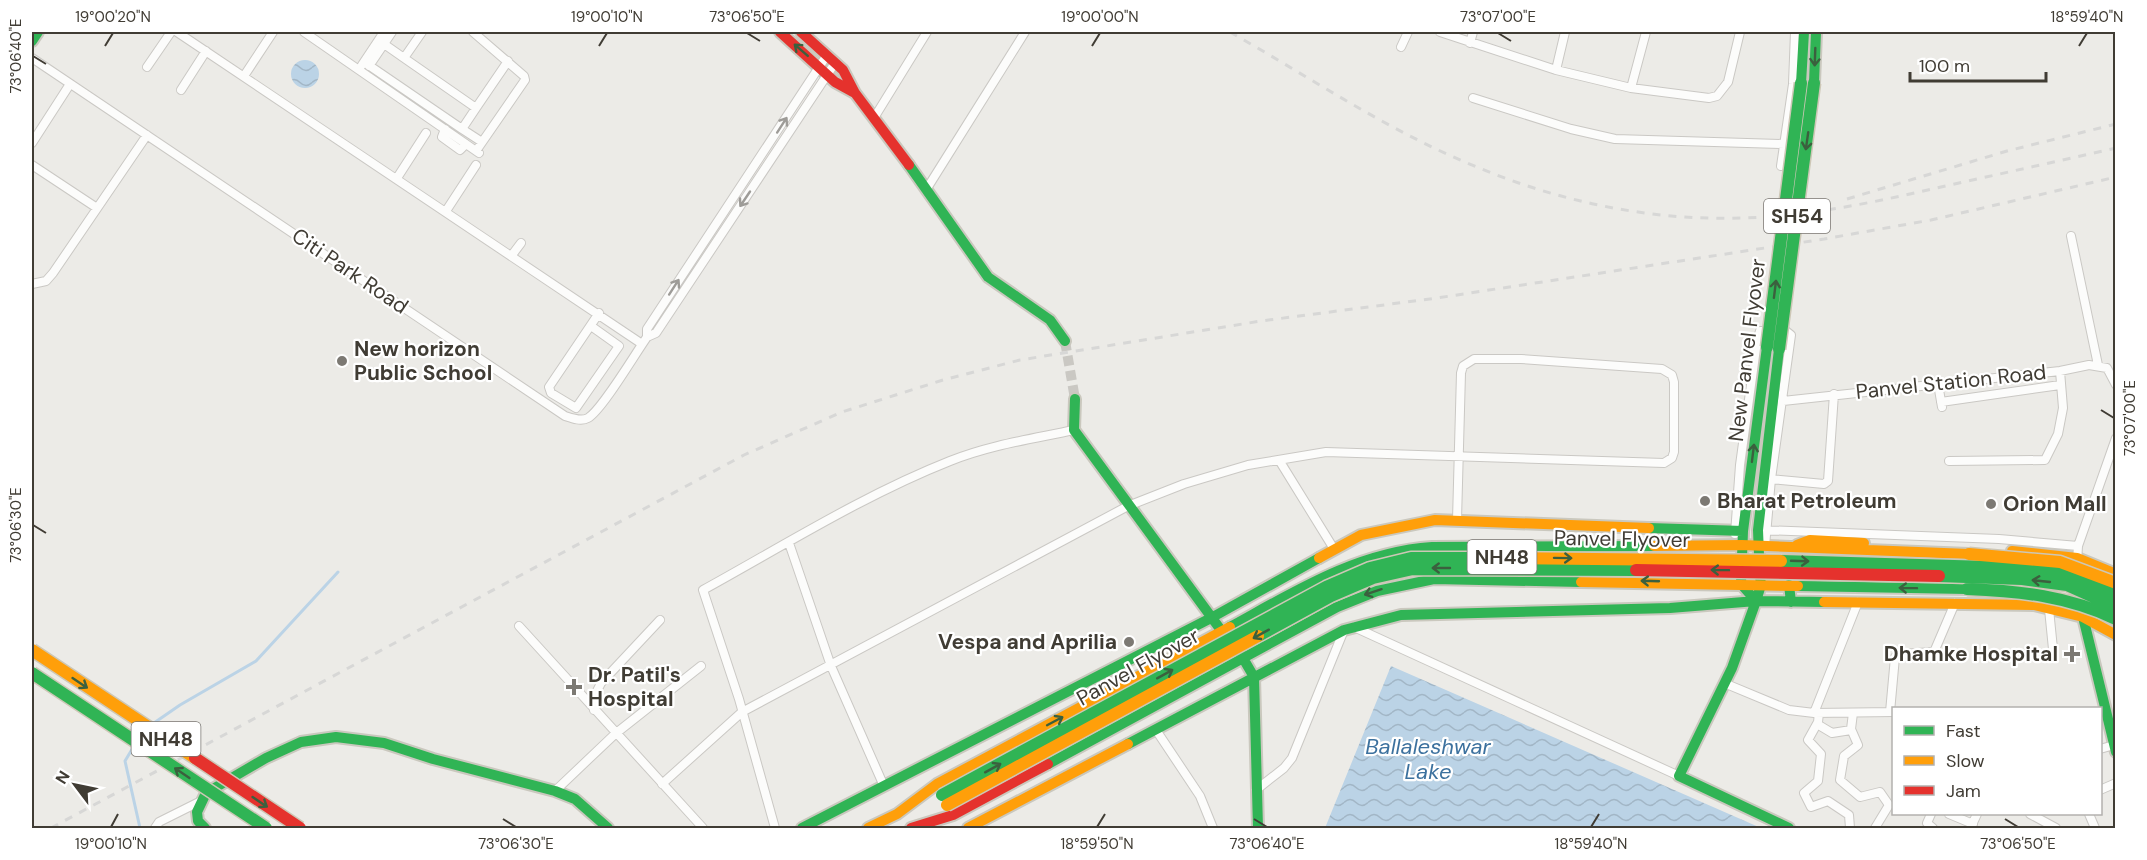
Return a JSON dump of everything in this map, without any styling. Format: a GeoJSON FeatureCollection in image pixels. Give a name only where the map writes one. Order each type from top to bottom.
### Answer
{"type":"FeatureCollection","features":[{"type":"Feature","properties":{"kind":"main road"},"geometry":{"type":"LineString","coordinates":[[32,41],[38,32]]}},
{"type":"Feature","properties":{"kind":"main road"},"geometry":{"type":"LineString","coordinates":[[780,32],[824,71],[855,93]]}},
{"type":"Feature","properties":{"kind":"main road"},"geometry":{"type":"LineString","coordinates":[[801,32],[843,70],[855,93],[945,212],[988,277],[1050,320],[1065,342]]}},
{"type":"Feature","properties":{"kind":"main road","name":"New Panvel Flyover"},"geometry":{"type":"LineString","coordinates":[[1804,32],[1808,83]]}},
{"type":"Feature","properties":{"kind":"main road","name":"New Panvel Flyover"},"geometry":{"type":"LineString","coordinates":[[1739,531],[1773,348],[1816,32]]}},
{"type":"Feature","properties":{"kind":"main road","name":"New Panvel Flyover"},"geometry":{"type":"LineString","coordinates":[[1762,530],[1773,348]]}},
{"type":"Feature","properties":{"kind":"main road"},"geometry":{"type":"LineString","coordinates":[[1075,399],[1074,430],[1211,618],[1244,657],[1254,677],[1258,828]]}},
{"type":"Feature","properties":{"kind":"main road"},"geometry":{"type":"LineString","coordinates":[[802,828],[883,784],[1211,618],[1361,535],[1391,527],[1435,520],[1739,531]]}},
{"type":"Feature","properties":{"kind":"main road","name":"SH54"},"geometry":{"type":"LineString","coordinates":[[1756,601],[1761,585],[1762,530]]}},
{"type":"Feature","properties":{"kind":"main road","name":"SH54"},"geometry":{"type":"LineString","coordinates":[[1739,531],[1741,584]]}},
{"type":"Feature","properties":{"kind":"main road"},"geometry":{"type":"LineString","coordinates":[[1791,548],[1810,540],[2042,553],[2078,552],[2115,574]]}},
{"type":"Feature","properties":{"kind":"main road"},"geometry":{"type":"LineString","coordinates":[[897,814],[937,784],[1344,567],[1410,548],[1738,545],[1969,554],[2060,562],[2115,583]]}},
{"type":"Feature","properties":{"kind":"main road","name":"Panvel Flyover"},"geometry":{"type":"LineString","coordinates":[[909,828],[945,800],[1326,586],[1370,568],[1412,558],[1749,560],[2023,568],[2071,575],[2115,594]]}},
{"type":"Feature","properties":{"kind":"main road","name":"Panvel Flyover"},"geometry":{"type":"LineString","coordinates":[[897,814],[945,800],[1331,596],[1373,578],[1413,569],[1780,571],[2022,579],[2067,585],[2115,607]]}},
{"type":"Feature","properties":{"kind":"main road"},"geometry":{"type":"LineString","coordinates":[[909,828],[953,815],[1355,598],[1415,582],[1434,579],[1608,580],[1967,589],[2054,595],[2093,608],[2115,619]]}},
{"type":"Feature","properties":{"kind":"main road"},"geometry":{"type":"LineString","coordinates":[[1741,584],[1756,601]]}},
{"type":"Feature","properties":{"kind":"main road"},"geometry":{"type":"LineString","coordinates":[[1789,585],[1791,602]]}},
{"type":"Feature","properties":{"kind":"main road"},"geometry":{"type":"LineString","coordinates":[[1756,601],[1749,626],[1724,683],[1679,776],[1789,828]]}},
{"type":"Feature","properties":{"kind":"main road"},"geometry":{"type":"LineString","coordinates":[[968,828],[1349,629],[1372,621],[1409,614],[1670,608],[1756,601],[2034,605],[2083,617],[2115,635]]}},
{"type":"Feature","properties":{"kind":"main road"},"geometry":{"type":"LineString","coordinates":[[2083,617],[2102,707]]}},
{"type":"Feature","properties":{"kind":"main road","name":"NH48"},"geometry":{"type":"LineString","coordinates":[[32,650],[300,828]]}},
{"type":"Feature","properties":{"kind":"main road","name":"NH48"},"geometry":{"type":"LineString","coordinates":[[32,673],[266,828]]}},
{"type":"Feature","properties":{"kind":"main road"},"geometry":{"type":"LineString","coordinates":[[2103,712],[2115,748]]}},
{"type":"Feature","properties":{"kind":"main road"},"geometry":{"type":"LineString","coordinates":[[205,828],[198,822],[197,812],[207,793],[266,758],[301,742],[336,737],[384,742],[433,759],[555,791],[575,799],[608,828]]}},
{"type":"Feature","properties":{"kind":"main road","name":"NH48"},"geometry":{"type":"LineString","coordinates":[[868,828],[897,814]]}},
{"type":"Feature","properties":{"kind":"street"},"geometry":{"type":"LineString","coordinates":[[147,67],[171,32]]}},
{"type":"Feature","properties":{"kind":"street"},"geometry":{"type":"LineString","coordinates":[[177,32],[599,313],[644,340]]}},
{"type":"Feature","properties":{"kind":"street"},"geometry":{"type":"LineString","coordinates":[[244,76],[273,32]]}},
{"type":"Feature","properties":{"kind":"street"},"geometry":{"type":"LineString","coordinates":[[304,32],[364,66],[482,142]]}},
{"type":"Feature","properties":{"kind":"street"},"geometry":{"type":"LineString","coordinates":[[364,66],[383,32]]}},
{"type":"Feature","properties":{"kind":"street"},"geometry":{"type":"LineString","coordinates":[[364,66],[392,32]]}},
{"type":"Feature","properties":{"kind":"street"},"geometry":{"type":"LineString","coordinates":[[404,58],[422,32]]}},
{"type":"Feature","properties":{"kind":"street"},"geometry":{"type":"LineString","coordinates":[[364,66],[478,152],[482,142],[525,80],[524,76],[508,61],[473,32]]}},
{"type":"Feature","properties":{"kind":"street"},"geometry":{"type":"LineString","coordinates":[[874,118],[927,32]]}},
{"type":"Feature","properties":{"kind":"street"},"geometry":{"type":"LineString","coordinates":[[930,195],[1025,32]]}},
{"type":"Feature","properties":{"kind":"street"},"geometry":{"type":"LineString","coordinates":[[1401,47],[1408,32]]}},
{"type":"Feature","properties":{"kind":"street"},"geometry":{"type":"LineString","coordinates":[[1440,32],[1556,70],[1631,88],[1709,98],[1717,96],[1728,82],[1740,32]]}},
{"type":"Feature","properties":{"kind":"street"},"geometry":{"type":"LineString","coordinates":[[1470,43],[1473,32]]}},
{"type":"Feature","properties":{"kind":"street"},"geometry":{"type":"LineString","coordinates":[[1556,70],[1565,32]]}},
{"type":"Feature","properties":{"kind":"street"},"geometry":{"type":"LineString","coordinates":[[1631,88],[1646,32]]}},
{"type":"Feature","properties":{"kind":"street"},"geometry":{"type":"LineString","coordinates":[[1781,166],[1793,84],[1795,32]]}},
{"type":"Feature","properties":{"kind":"street"},"geometry":{"type":"LineString","coordinates":[[384,44],[476,108]]}},
{"type":"Feature","properties":{"kind":"street"},"geometry":{"type":"LineString","coordinates":[[181,90],[206,51]]}},
{"type":"Feature","properties":{"kind":"street","name":"Citi Park Road"},"geometry":{"type":"LineString","coordinates":[[32,58],[565,416],[578,420],[587,418],[600,405],[644,340]]}},
{"type":"Feature","properties":{"kind":"street"},"geometry":{"type":"LineString","coordinates":[[644,340],[656,333],[832,59]]}},
{"type":"Feature","properties":{"kind":"street"},"geometry":{"type":"LineString","coordinates":[[462,129],[508,61]]}},
{"type":"Feature","properties":{"kind":"street"},"geometry":{"type":"LineString","coordinates":[[644,340],[646,329],[720,217],[824,71]]}},
{"type":"Feature","properties":{"kind":"street"},"geometry":{"type":"LineString","coordinates":[[32,143],[70,84]]}},
{"type":"Feature","properties":{"kind":"street"},"geometry":{"type":"LineString","coordinates":[[1473,98],[1571,129],[1616,139],[1784,144]]}},
{"type":"Feature","properties":{"kind":"street"},"geometry":{"type":"LineString","coordinates":[[397,178],[426,133]]}},
{"type":"Feature","properties":{"kind":"street"},"geometry":{"type":"LineString","coordinates":[[32,284],[46,281],[147,135]]}},
{"type":"Feature","properties":{"kind":"street"},"geometry":{"type":"LineString","coordinates":[[32,165],[97,208]]}},
{"type":"Feature","properties":{"kind":"street"},"geometry":{"type":"LineString","coordinates":[[446,211],[476,165]]}},
{"type":"Feature","properties":{"kind":"street"},"geometry":{"type":"LineString","coordinates":[[720,217],[729,222]]}},
{"type":"Feature","properties":{"kind":"street"},"geometry":{"type":"LineString","coordinates":[[2071,236],[2098,365],[2113,371],[2115,385]]}},
{"type":"Feature","properties":{"kind":"street"},"geometry":{"type":"LineString","coordinates":[[512,255],[521,243]]}},
{"type":"Feature","properties":{"kind":"street"},"geometry":{"type":"LineString","coordinates":[[542,400],[599,313]]}},
{"type":"Feature","properties":{"kind":"street"},"geometry":{"type":"LineString","coordinates":[[549,390],[576,408],[617,349],[617,344],[591,326]]}},
{"type":"Feature","properties":{"kind":"street"},"geometry":{"type":"LineString","coordinates":[[1739,531],[1740,465],[1760,331],[1786,331],[1791,335],[1762,530],[1963,537],[2078,552]]}},
{"type":"Feature","properties":{"kind":"street"},"geometry":{"type":"LineString","coordinates":[[662,784],[742,712],[1128,506],[1184,484],[1248,465],[1326,452],[1459,455],[1614,462],[1668,462],[1674,452],[1672,375],[1662,369],[1474,358],[1463,366],[1461,373],[1459,455],[1458,520]]}},
{"type":"Feature","properties":{"kind":"street","name":"Panvel Station Road"},"geometry":{"type":"LineString","coordinates":[[1783,401],[2098,365]]}},
{"type":"Feature","properties":{"kind":"street"},"geometry":{"type":"LineString","coordinates":[[1948,461],[2045,460],[2058,434],[2063,408],[2060,371]]}},
{"type":"Feature","properties":{"kind":"street"},"geometry":{"type":"LineString","coordinates":[[1938,384],[1942,405],[2060,386]]}},
{"type":"Feature","properties":{"kind":"street"},"geometry":{"type":"LineString","coordinates":[[1771,479],[1824,484],[1828,481],[1834,394]]}},
{"type":"Feature","properties":{"kind":"street"},"geometry":{"type":"LineString","coordinates":[[775,828],[742,712],[703,590],[852,508],[949,461],[992,447],[1074,430]]}},
{"type":"Feature","properties":{"kind":"street"},"geometry":{"type":"LineString","coordinates":[[2083,617],[2078,552],[2115,438]]}},
{"type":"Feature","properties":{"kind":"street"},"geometry":{"type":"LineString","coordinates":[[1279,460],[1334,549]]}},
{"type":"Feature","properties":{"kind":"street"},"geometry":{"type":"LineString","coordinates":[[789,543],[831,666],[883,784]]}},
{"type":"Feature","properties":{"kind":"street"},"geometry":{"type":"LineString","coordinates":[[1850,828],[1849,815],[1828,801],[1810,807],[1804,793],[1818,781],[1821,754],[1808,741],[1817,724],[1816,713],[1858,602]]}},
{"type":"Feature","properties":{"kind":"street"},"geometry":{"type":"LineString","coordinates":[[1892,707],[1895,657],[1900,654],[1934,652],[1955,603]]}},
{"type":"Feature","properties":{"kind":"street"},"geometry":{"type":"LineString","coordinates":[[2049,609],[2053,649]]}},
{"type":"Feature","properties":{"kind":"street"},"geometry":{"type":"LineString","coordinates":[[594,710],[595,695],[601,683],[660,620]]}},
{"type":"Feature","properties":{"kind":"street"},"geometry":{"type":"LineString","coordinates":[[519,626],[703,828]]}},
{"type":"Feature","properties":{"kind":"street"},"geometry":{"type":"LineString","coordinates":[[1256,790],[1284,768],[1292,758],[1349,629],[1679,776]]}},
{"type":"Feature","properties":{"kind":"street"},"geometry":{"type":"LineString","coordinates":[[555,791],[615,734],[701,666]]}},
{"type":"Feature","properties":{"kind":"street"},"geometry":{"type":"LineString","coordinates":[[1724,683],[1789,710],[1816,713],[1892,712]]}},
{"type":"Feature","properties":{"kind":"street"},"geometry":{"type":"LineString","coordinates":[[1853,713],[1851,730],[1857,745],[1844,756],[1840,780],[1860,797],[1880,792],[1888,801],[1889,805],[1875,828]]}},
{"type":"Feature","properties":{"kind":"street"},"geometry":{"type":"LineString","coordinates":[[1817,724],[1836,734],[1851,730]]}},
{"type":"Feature","properties":{"kind":"street"},"geometry":{"type":"LineString","coordinates":[[1156,730],[1200,796],[1213,828]]}},
{"type":"Feature","properties":{"kind":"street"},"geometry":{"type":"LineString","coordinates":[[156,828],[159,822],[201,801]]}},
{"type":"Feature","properties":{"kind":"street"},"geometry":{"type":"LineString","coordinates":[[1930,815],[1927,823],[1933,828]]}},
{"type":"Feature","properties":{"kind":"street"},"geometry":{"type":"LineString","coordinates":[[1953,815],[1972,826]]}},
{"type":"Feature","properties":{"kind":"street"},"geometry":{"type":"LineString","coordinates":[[2033,815],[2056,828]]}},
{"type":"Feature","properties":{"kind":"street"},"geometry":{"type":"LineString","coordinates":[[1960,828],[1964,820]]}},
{"type":"Feature","properties":{"kind":"water"},"geometry":{"type":"Polygon","coordinates":[[[305,60],[315,64],[319,74],[315,84],[305,88],[295,84],[291,74],[295,64],[305,60]]]}},
{"type":"Feature","properties":{"kind":"water","name":"Ballaleshwar Lake"},"geometry":{"type":"Polygon","coordinates":[[[1391,666],[1761,828],[1325,828],[1391,666]]]}},
{"type":"Feature","properties":{"kind":"waterway"},"geometry":{"type":"LineString","coordinates":[[151,725],[180,705],[256,661],[338,572]]}},
{"type":"Feature","properties":{"kind":"waterway"},"geometry":{"type":"LineString","coordinates":[[134,746],[125,761],[140,828]]}},
{"type":"Feature","properties":{"kind":"tunnel"},"geometry":{"type":"LineString","coordinates":[[1065,341],[1075,399]]}},
{"type":"Feature","properties":{"kind":"railway"},"geometry":{"type":"LineString","coordinates":[[1230,32],[1351,104],[1445,153],[1541,190],[1607,207],[1640,212],[1674,216],[1742,218],[1818,211],[1892,198],[2116,148]]}},
{"type":"Feature","properties":{"kind":"railway"},"geometry":{"type":"LineString","coordinates":[[1847,199],[2007,151],[2116,124]]}},
{"type":"Feature","properties":{"kind":"railway"},"geometry":{"type":"LineString","coordinates":[[51,828],[744,455],[842,412],[943,380],[1020,360],[1261,321],[1437,298],[1824,239],[1931,220],[2116,177]]}},
{"type":"Feature","properties":{"kind":"traffic: fast"},"geometry":{"type":"LineString","coordinates":[[32,41],[38,32]]}},
{"type":"Feature","properties":{"kind":"traffic: fast"},"geometry":{"type":"LineString","coordinates":[[1801,83],[1804,32]]}},
{"type":"Feature","properties":{"kind":"traffic: fast"},"geometry":{"type":"LineString","coordinates":[[1814,83],[1816,32]]}},
{"type":"Feature","properties":{"kind":"traffic: fast"},"geometry":{"type":"LineString","coordinates":[[1767,347],[1801,83]]}},
{"type":"Feature","properties":{"kind":"traffic: fast"},"geometry":{"type":"LineString","coordinates":[[1779,349],[1814,83]]}},
{"type":"Feature","properties":{"kind":"traffic: fast"},"geometry":{"type":"LineString","coordinates":[[909,165],[988,277],[1050,320],[1065,341]]}},
{"type":"Feature","properties":{"kind":"traffic: fast"},"geometry":{"type":"LineString","coordinates":[[1760,576],[1761,585],[1756,601],[1741,584],[1743,531],[1767,347]]}},
{"type":"Feature","properties":{"kind":"traffic: fast"},"geometry":{"type":"LineString","coordinates":[[1759,555],[1758,530],[1779,349]]}},
{"type":"Feature","properties":{"kind":"traffic: fast"},"geometry":{"type":"LineString","coordinates":[[1075,399],[1074,430],[1226,637]]}},
{"type":"Feature","properties":{"kind":"traffic: fast"},"geometry":{"type":"LineString","coordinates":[[1649,528],[1743,531]]}},
{"type":"Feature","properties":{"kind":"traffic: fast"},"geometry":{"type":"LineString","coordinates":[[1230,627],[1327,576],[1352,565],[1404,550],[1432,547],[1654,546]]}},
{"type":"Feature","properties":{"kind":"traffic: fast"},"geometry":{"type":"LineString","coordinates":[[802,828],[1211,618],[1319,558]]}},
{"type":"Feature","properties":{"kind":"traffic: fast"},"geometry":{"type":"LineString","coordinates":[[942,795],[1326,587],[1370,568],[1411,558],[1505,558]]}},
{"type":"Feature","properties":{"kind":"traffic: fast"},"geometry":{"type":"LineString","coordinates":[[1781,561],[2023,568],[2071,575],[2116,594]]}},
{"type":"Feature","properties":{"kind":"traffic: fast"},"geometry":{"type":"LineString","coordinates":[[1258,636],[1331,596],[1373,578],[1413,569],[1636,570]]}},
{"type":"Feature","properties":{"kind":"traffic: fast"},"geometry":{"type":"LineString","coordinates":[[1939,576],[2022,579],[2067,585],[2116,607]]}},
{"type":"Feature","properties":{"kind":"traffic: fast"},"geometry":{"type":"LineString","coordinates":[[1048,764],[1337,607],[1377,591],[1434,579],[1581,582]]}},
{"type":"Feature","properties":{"kind":"traffic: fast"},"geometry":{"type":"LineString","coordinates":[[1789,585],[1791,602]]}},
{"type":"Feature","properties":{"kind":"traffic: fast"},"geometry":{"type":"LineString","coordinates":[[1798,586],[1967,589]]}},
{"type":"Feature","properties":{"kind":"traffic: fast"},"geometry":{"type":"LineString","coordinates":[[1967,589],[2043,596],[2080,605],[2116,619]]}},
{"type":"Feature","properties":{"kind":"traffic: fast"},"geometry":{"type":"LineString","coordinates":[[1756,601],[1732,668],[1679,776],[1789,828]]}},
{"type":"Feature","properties":{"kind":"traffic: fast"},"geometry":{"type":"LineString","coordinates":[[1128,744],[1344,630],[1401,615],[1670,608],[1756,601],[1824,602]]}},
{"type":"Feature","properties":{"kind":"traffic: fast"},"geometry":{"type":"LineString","coordinates":[[2083,617],[2116,752]]}},
{"type":"Feature","properties":{"kind":"traffic: fast"},"geometry":{"type":"LineString","coordinates":[[1240,653],[1254,677],[1258,828]]}},
{"type":"Feature","properties":{"kind":"traffic: fast"},"geometry":{"type":"LineString","coordinates":[[32,673],[266,828]]}},
{"type":"Feature","properties":{"kind":"traffic: fast"},"geometry":{"type":"LineString","coordinates":[[205,828],[198,821],[197,812],[206,793],[266,758],[301,742],[336,737],[384,743],[433,759],[555,791],[575,799],[608,828]]}},
{"type":"Feature","properties":{"kind":"traffic: slow"},"geometry":{"type":"LineString","coordinates":[[1319,558],[1361,535],[1435,520],[1649,528]]}},
{"type":"Feature","properties":{"kind":"traffic: slow"},"geometry":{"type":"LineString","coordinates":[[1797,545],[1810,540],[1864,543]]}},
{"type":"Feature","properties":{"kind":"traffic: slow"},"geometry":{"type":"LineString","coordinates":[[1654,546],[1742,545],[1969,554]]}},
{"type":"Feature","properties":{"kind":"traffic: slow"},"geometry":{"type":"LineString","coordinates":[[2012,551],[2077,558],[2116,574]]}},
{"type":"Feature","properties":{"kind":"traffic: slow"},"geometry":{"type":"LineString","coordinates":[[1969,554],[2060,562],[2116,583]]}},
{"type":"Feature","properties":{"kind":"traffic: slow"},"geometry":{"type":"LineString","coordinates":[[1505,558],[1781,561]]}},
{"type":"Feature","properties":{"kind":"traffic: slow"},"geometry":{"type":"LineString","coordinates":[[1581,582],[1798,586]]}},
{"type":"Feature","properties":{"kind":"traffic: slow"},"geometry":{"type":"LineString","coordinates":[[1824,602],[2034,605],[2083,617],[2116,635]]}},
{"type":"Feature","properties":{"kind":"traffic: slow"},"geometry":{"type":"LineString","coordinates":[[868,828],[897,814],[937,784],[1230,627]]}},
{"type":"Feature","properties":{"kind":"traffic: slow"},"geometry":{"type":"LineString","coordinates":[[947,805],[1258,636]]}},
{"type":"Feature","properties":{"kind":"traffic: slow"},"geometry":{"type":"LineString","coordinates":[[32,650],[195,758]]}},
{"type":"Feature","properties":{"kind":"traffic: slow"},"geometry":{"type":"LineString","coordinates":[[968,828],[1128,744]]}},
{"type":"Feature","properties":{"kind":"traffic: jam"},"geometry":{"type":"LineString","coordinates":[[780,32],[835,82],[855,93]]}},
{"type":"Feature","properties":{"kind":"traffic: jam"},"geometry":{"type":"LineString","coordinates":[[801,32],[843,70],[855,93],[909,165]]}},
{"type":"Feature","properties":{"kind":"traffic: jam"},"geometry":{"type":"LineString","coordinates":[[1636,570],[1939,576]]}},
{"type":"Feature","properties":{"kind":"traffic: jam"},"geometry":{"type":"LineString","coordinates":[[195,758],[300,828]]}},
{"type":"Feature","properties":{"kind":"traffic: jam"},"geometry":{"type":"LineString","coordinates":[[911,828],[953,815],[1048,764]]}},
{"type":"Feature","properties":{"kind":"place","name":"New horizon Public School"},"geometry":{"type":"Point","coordinates":[342,361]}},
{"type":"Feature","properties":{"kind":"place","name":"Bharat Petroleum"},"geometry":{"type":"Point","coordinates":[1705,501]}},
{"type":"Feature","properties":{"kind":"place","name":"Orion Mall"},"geometry":{"type":"Point","coordinates":[1991,504]}},
{"type":"Feature","properties":{"kind":"place","name":"Vespa and Aprilia"},"geometry":{"type":"Point","coordinates":[1129,642]}},
{"type":"Feature","properties":{"kind":"place","name":"Dhamke Hospital"},"geometry":{"type":"Point","coordinates":[2072,654]}},
{"type":"Feature","properties":{"kind":"place","name":"Dr. Patil's Hospital"},"geometry":{"type":"Point","coordinates":[574,687]}}]}
